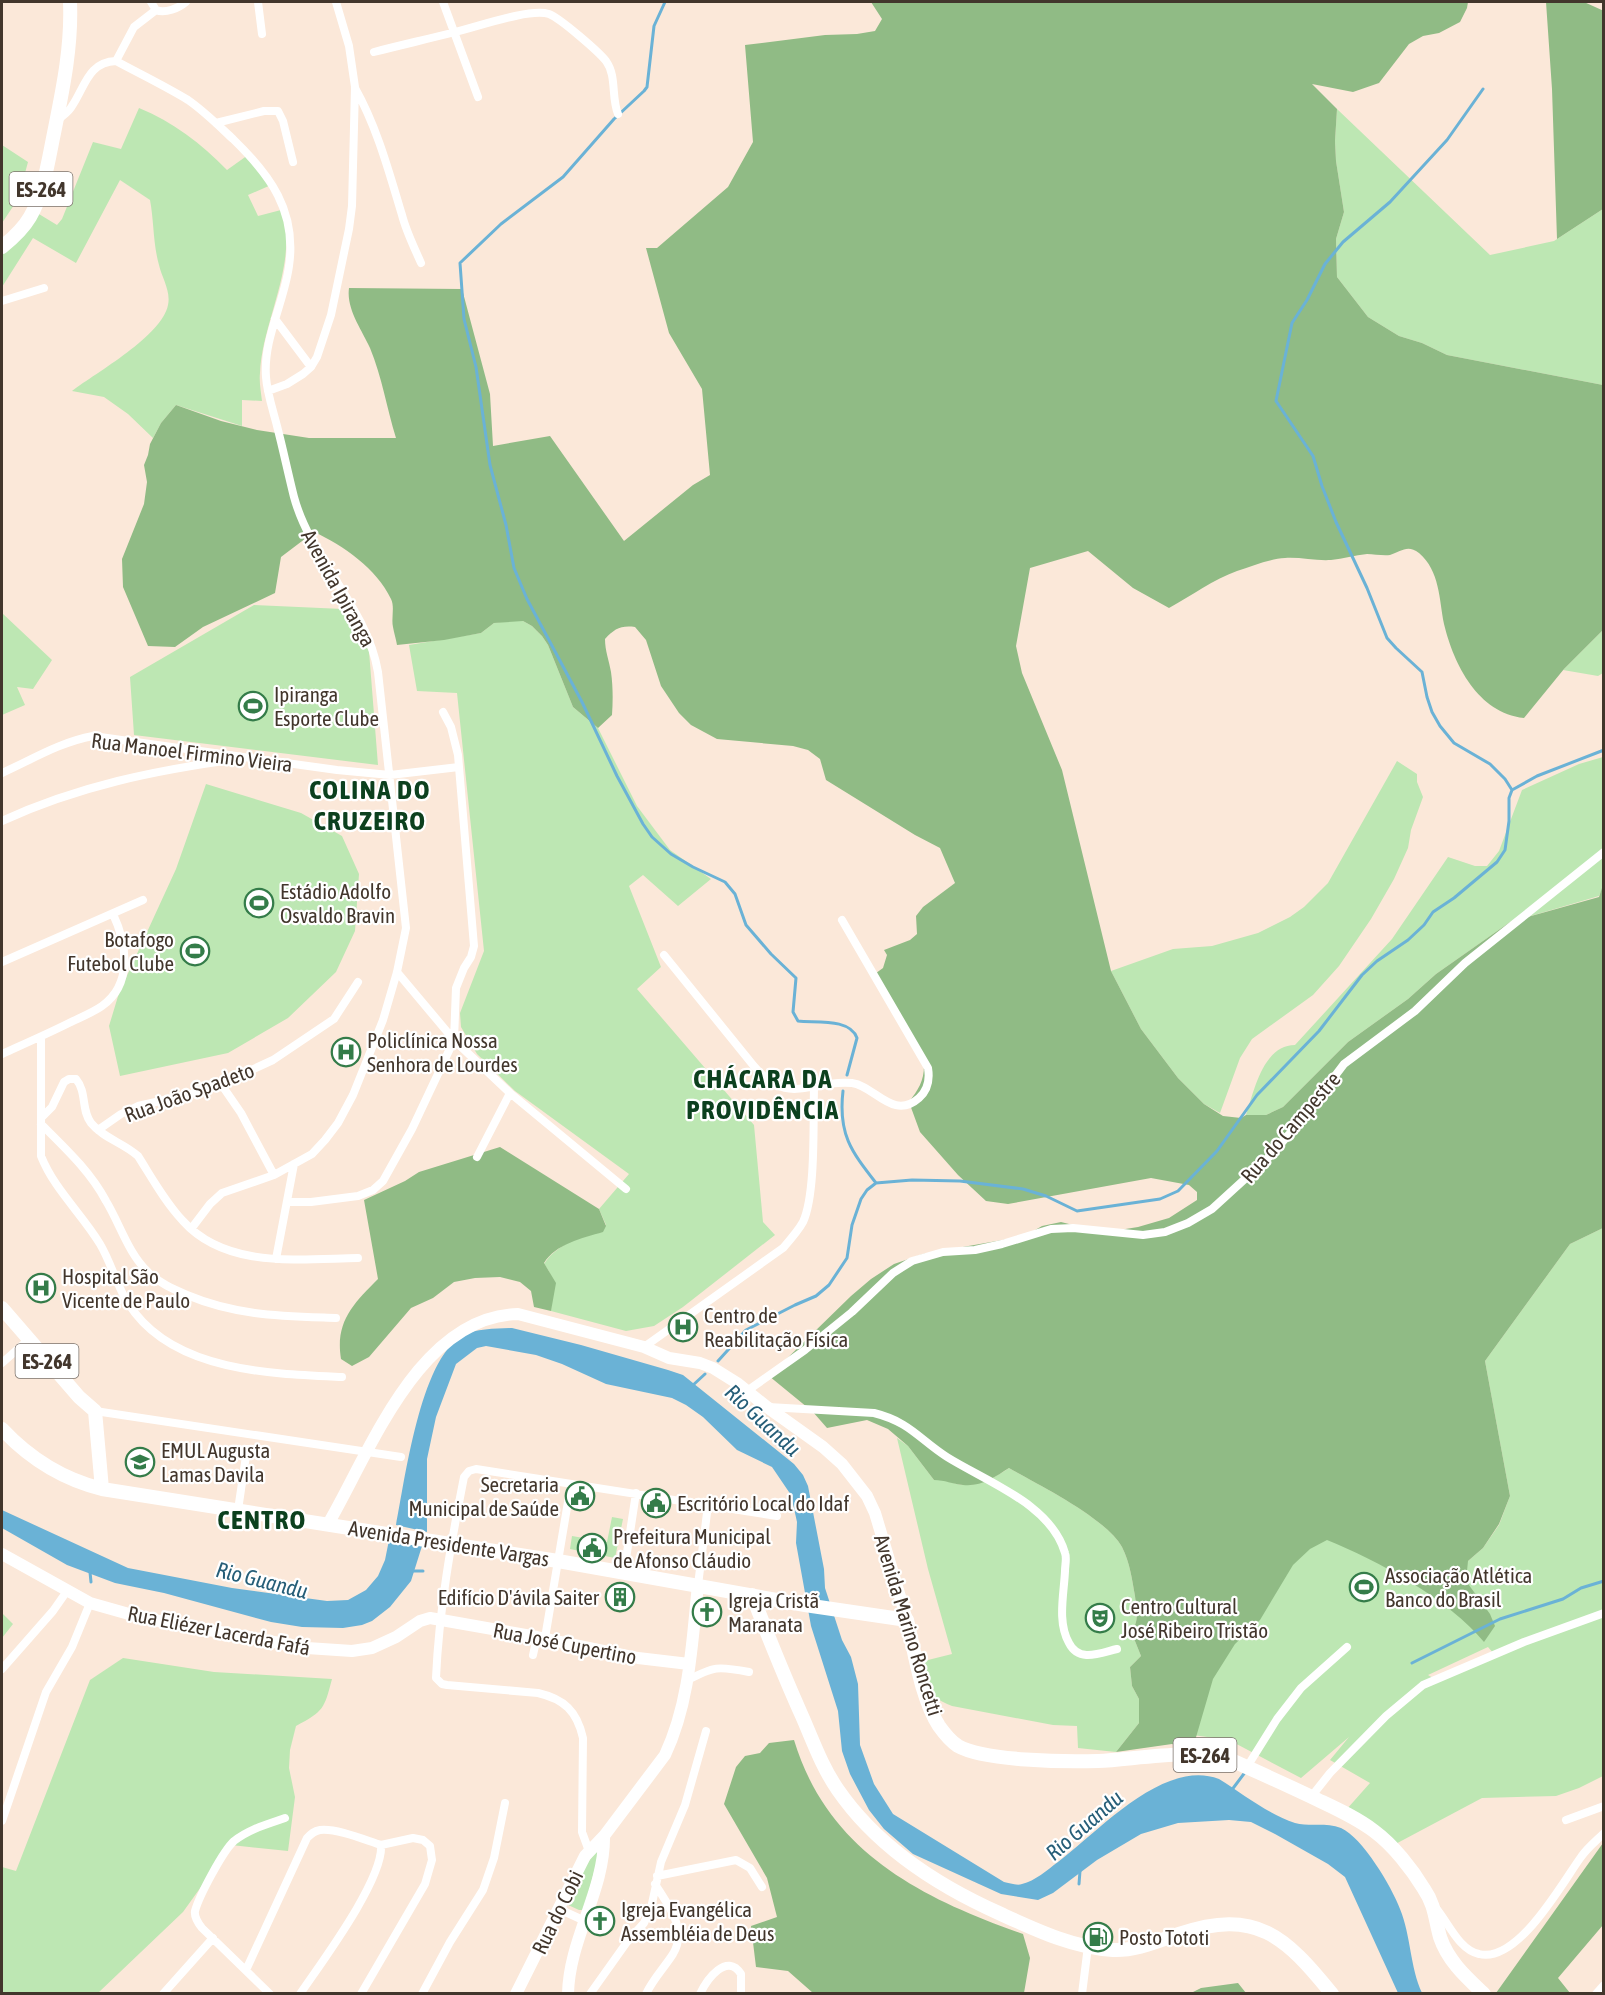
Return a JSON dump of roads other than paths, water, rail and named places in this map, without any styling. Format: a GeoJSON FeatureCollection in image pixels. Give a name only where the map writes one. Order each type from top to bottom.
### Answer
{"type":"FeatureCollection","features":[{"type":"Feature","properties":{"kind":"main road","name":"ES-264"},"geometry":{"type":"LineString","coordinates":[[2,247],[32,215],[50,160],[71,40],[70,2]]}},
{"type":"Feature","properties":{"kind":"main road","name":"ES-264"},"geometry":{"type":"LineString","coordinates":[[2,1308],[79,1397],[95,1410]]}},
{"type":"Feature","properties":{"kind":"main road"},"geometry":{"type":"LineString","coordinates":[[95,1410],[102,1488]]}},
{"type":"Feature","properties":{"kind":"main road","name":"Avenida Presidente Vargas"},"geometry":{"type":"LineString","coordinates":[[2,1429],[30,1456],[46,1466],[70,1479],[102,1488],[558,1560],[805,1605],[907,1620]]}},
{"type":"Feature","properties":{"kind":"main road"},"geometry":{"type":"LineString","coordinates":[[752,1595],[821,1762],[838,1790],[858,1815],[905,1860],[924,1874],[971,1901],[1024,1924],[1088,1946],[1114,1950],[1130,1949],[1209,1924],[1250,1925],[1272,1934],[1286,1945],[1311,1969],[1332,1994]]}},
{"type":"Feature","properties":{"kind":"main road","name":"Avenida Marino Roncetti"},"geometry":{"type":"LineString","coordinates":[[907,1620],[926,1694],[938,1723],[945,1734],[960,1747],[985,1755],[1041,1760],[1097,1761],[1142,1756],[1217,1755],[1311,1797],[1375,1832],[1394,1850],[1434,1905],[1446,1952],[1468,1979],[1484,1994]]}},
{"type":"Feature","properties":{"kind":"street"},"geometry":{"type":"LineString","coordinates":[[151,2],[156,10],[164,12],[186,2]]}},
{"type":"Feature","properties":{"kind":"street"},"geometry":{"type":"LineString","coordinates":[[258,2],[262,34]]}},
{"type":"Feature","properties":{"kind":"street"},"geometry":{"type":"LineString","coordinates":[[268,391],[292,381],[311,367],[326,332],[349,229],[352,206],[355,87],[350,46],[336,2]]}},
{"type":"Feature","properties":{"kind":"street"},"geometry":{"type":"LineString","coordinates":[[443,2],[478,97]]}},
{"type":"Feature","properties":{"kind":"street"},"geometry":{"type":"LineString","coordinates":[[58,120],[71,108],[94,69],[102,63],[116,61],[134,27],[156,10]]}},
{"type":"Feature","properties":{"kind":"street"},"geometry":{"type":"LineString","coordinates":[[374,52],[511,17],[540,13],[552,15],[607,62],[612,76],[614,105],[618,114]]}},
{"type":"Feature","properties":{"kind":"street","name":"Avenida Ipiranga"},"geometry":{"type":"LineString","coordinates":[[116,61],[190,102],[216,123],[266,173],[274,185],[286,217],[290,244],[289,265],[266,365],[268,391],[294,498],[304,525],[365,629],[376,656],[406,928],[397,972],[383,1020],[353,1095],[338,1123],[312,1154],[274,1175],[222,1193],[210,1204],[191,1229]]}},
{"type":"Feature","properties":{"kind":"street"},"geometry":{"type":"LineString","coordinates":[[355,87],[368,115],[402,216],[421,262]]}},
{"type":"Feature","properties":{"kind":"street"},"geometry":{"type":"LineString","coordinates":[[216,123],[264,111],[278,111],[283,120],[294,162]]}},
{"type":"Feature","properties":{"kind":"street"},"geometry":{"type":"LineString","coordinates":[[2,301],[45,288]]}},
{"type":"Feature","properties":{"kind":"street"},"geometry":{"type":"LineString","coordinates":[[275,319],[311,367]]}},
{"type":"Feature","properties":{"kind":"street"},"geometry":{"type":"LineString","coordinates":[[288,1202],[311,1202],[358,1196],[373,1190],[383,1181],[412,1130],[454,1040],[456,988],[474,946],[459,767],[451,727],[443,712]]}},
{"type":"Feature","properties":{"kind":"street","name":"Rua Manoel Firmino Vieira"},"geometry":{"type":"LineString","coordinates":[[2,773],[51,749],[93,736],[337,770],[390,775],[459,767]]}},
{"type":"Feature","properties":{"kind":"street"},"geometry":{"type":"LineString","coordinates":[[2,821],[41,803],[91,787],[194,765],[248,758]]}},
{"type":"Feature","properties":{"kind":"street","name":"Rua do Campestre"},"geometry":{"type":"LineString","coordinates":[[747,1391],[805,1350],[865,1301],[893,1273],[912,1261],[943,1252],[975,1250],[1002,1244],[1051,1229],[1073,1228],[1143,1235],[1165,1232],[1188,1223],[1212,1209],[1269,1157],[1300,1122],[1344,1064],[1415,1011],[1465,963],[1604,852]]}},
{"type":"Feature","properties":{"kind":"street"},"geometry":{"type":"LineString","coordinates":[[2,962],[143,900]]}},
{"type":"Feature","properties":{"kind":"street"},"geometry":{"type":"LineString","coordinates":[[2,1054],[101,1007],[113,995],[124,966],[125,954],[113,914]]}},
{"type":"Feature","properties":{"kind":"street"},"geometry":{"type":"LineString","coordinates":[[664,955],[763,1078],[781,1087],[814,1088],[838,1083],[854,1083],[888,1103],[899,1106],[917,1100],[927,1086],[928,1068],[842,920]]}},
{"type":"Feature","properties":{"kind":"street"},"geometry":{"type":"LineString","coordinates":[[397,972],[454,1040],[510,1093],[626,1189]]}},
{"type":"Feature","properties":{"kind":"street","name":"Rua João Spadeto"},"geometry":{"type":"LineString","coordinates":[[98,1130],[121,1114],[138,1106],[191,1094],[221,1084],[273,1060],[329,1023],[338,1014],[358,982]]}},
{"type":"Feature","properties":{"kind":"street"},"geometry":{"type":"LineString","coordinates":[[41,1037],[41,1156],[48,1173],[100,1244],[122,1293],[147,1327],[177,1346],[230,1366],[299,1375],[342,1377]]}},
{"type":"Feature","properties":{"kind":"street"},"geometry":{"type":"LineString","coordinates":[[42,1120],[54,1103],[64,1082],[76,1079],[82,1088],[86,1114],[90,1121],[98,1130],[138,1156],[175,1211],[191,1229],[218,1246],[241,1254],[276,1259],[358,1258]]}},
{"type":"Feature","properties":{"kind":"street"},"geometry":{"type":"LineString","coordinates":[[221,1084],[241,1113],[274,1175]]}},
{"type":"Feature","properties":{"kind":"street"},"geometry":{"type":"LineString","coordinates":[[644,1347],[783,1248],[798,1231],[807,1209],[811,1186],[814,1088]]}},
{"type":"Feature","properties":{"kind":"street"},"geometry":{"type":"LineString","coordinates":[[477,1157],[510,1093]]}},
{"type":"Feature","properties":{"kind":"street"},"geometry":{"type":"LineString","coordinates":[[42,1120],[96,1184],[135,1255],[148,1273],[171,1288],[228,1310],[265,1315],[336,1318]]}},
{"type":"Feature","properties":{"kind":"street"},"geometry":{"type":"LineString","coordinates":[[276,1259],[294,1164]]}},
{"type":"Feature","properties":{"kind":"street","name":"Avenida Marino Roncetti"},"geometry":{"type":"LineString","coordinates":[[328,1524],[366,1452],[420,1368],[454,1338],[489,1318],[518,1314],[644,1347],[669,1358],[700,1363],[713,1368],[823,1448],[842,1464],[867,1496],[875,1513],[907,1620]]}},
{"type":"Feature","properties":{"kind":"street"},"geometry":{"type":"LineString","coordinates":[[2,1363],[28,1340]]}},
{"type":"Feature","properties":{"kind":"street"},"geometry":{"type":"LineString","coordinates":[[767,1407],[862,1412],[889,1417],[902,1422],[946,1456],[1023,1501],[1046,1520],[1060,1539],[1066,1556],[1062,1623],[1069,1643],[1077,1653],[1088,1656],[1117,1649]]}},
{"type":"Feature","properties":{"kind":"street"},"geometry":{"type":"LineString","coordinates":[[95,1410],[401,1457]]}},
{"type":"Feature","properties":{"kind":"street"},"geometry":{"type":"LineString","coordinates":[[238,1510],[247,1449]]}},
{"type":"Feature","properties":{"kind":"street"},"geometry":{"type":"LineString","coordinates":[[589,1851],[582,1832],[584,1738],[581,1725],[571,1708],[550,1696],[538,1693],[447,1685],[439,1682],[436,1677],[451,1544],[464,1477],[469,1471],[476,1469],[777,1516]]}},
{"type":"Feature","properties":{"kind":"street"},"geometry":{"type":"LineString","coordinates":[[533,1655],[541,1637],[558,1560],[571,1484]]}},
{"type":"Feature","properties":{"kind":"street"},"geometry":{"type":"LineString","coordinates":[[624,1572],[636,1493]]}},
{"type":"Feature","properties":{"kind":"street"},"geometry":{"type":"LineString","coordinates":[[698,1585],[708,1505]]}},
{"type":"Feature","properties":{"kind":"street","name":"Rua Eliézer Lacerda Fafá"},"geometry":{"type":"LineString","coordinates":[[2,1554],[90,1603],[143,1618],[307,1648],[352,1651],[372,1648],[396,1637],[420,1621],[430,1618],[441,1619]]}},
{"type":"Feature","properties":{"kind":"street","name":"Rua do Cobi"},"geometry":{"type":"LineString","coordinates":[[516,1994],[589,1851],[604,1836],[665,1755],[676,1727],[686,1681],[698,1585]]}},
{"type":"Feature","properties":{"kind":"street"},"geometry":{"type":"LineString","coordinates":[[2,1669],[67,1591]]}},
{"type":"Feature","properties":{"kind":"street"},"geometry":{"type":"LineString","coordinates":[[2,1821],[46,1692],[72,1647],[90,1603]]}},
{"type":"Feature","properties":{"kind":"street"},"geometry":{"type":"LineString","coordinates":[[1311,1797],[1330,1773],[1378,1724],[1423,1685],[1524,1642],[1604,1613]]}},
{"type":"Feature","properties":{"kind":"street","name":"Rua José Cupertino"},"geometry":{"type":"LineString","coordinates":[[441,1619],[638,1658],[689,1664]]}},
{"type":"Feature","properties":{"kind":"street"},"geometry":{"type":"LineString","coordinates":[[1247,1767],[1277,1719],[1301,1688],[1347,1647]]}},
{"type":"Feature","properties":{"kind":"street"},"geometry":{"type":"LineString","coordinates":[[686,1681],[712,1668],[722,1667],[749,1672]]}},
{"type":"Feature","properties":{"kind":"street"},"geometry":{"type":"LineString","coordinates":[[590,1994],[644,1923],[651,1908],[661,1862],[685,1805],[706,1731]]}},
{"type":"Feature","properties":{"kind":"street"},"geometry":{"type":"LineString","coordinates":[[422,1994],[450,1942],[483,1890],[494,1858],[505,1803]]}},
{"type":"Feature","properties":{"kind":"street"},"geometry":{"type":"LineString","coordinates":[[1566,1820],[1604,1806]]}},
{"type":"Feature","properties":{"kind":"street"},"geometry":{"type":"LineString","coordinates":[[270,1994],[198,1923],[195,1912],[228,1847],[241,1836],[285,1818]]}},
{"type":"Feature","properties":{"kind":"street"},"geometry":{"type":"LineString","coordinates":[[246,1970],[304,1842],[314,1832],[321,1830],[352,1836],[381,1845],[413,1838],[423,1840],[430,1846],[432,1860],[425,1884],[361,1994]]}},
{"type":"Feature","properties":{"kind":"street"},"geometry":{"type":"LineString","coordinates":[[1434,1905],[1469,1950],[1480,1955],[1496,1953],[1510,1946],[1529,1929],[1583,1854],[1604,1833]]}},
{"type":"Feature","properties":{"kind":"street"},"geometry":{"type":"LineString","coordinates":[[568,1994],[572,1959],[604,1854],[604,1836]]}},
{"type":"Feature","properties":{"kind":"street"},"geometry":{"type":"LineString","coordinates":[[300,1994],[361,1899],[378,1865],[381,1845]]}},
{"type":"Feature","properties":{"kind":"street"},"geometry":{"type":"LineString","coordinates":[[656,1880],[736,1860],[750,1868],[762,1887]]}},
{"type":"Feature","properties":{"kind":"street"},"geometry":{"type":"LineString","coordinates":[[646,1994],[651,1983],[674,1952],[679,1929],[676,1918],[656,1880]]}},
{"type":"Feature","properties":{"kind":"street"},"geometry":{"type":"LineString","coordinates":[[559,1909],[585,1921]]}},
{"type":"Feature","properties":{"kind":"street"},"geometry":{"type":"LineString","coordinates":[[163,1994],[213,1938]]}},
{"type":"Feature","properties":{"kind":"street"},"geometry":{"type":"LineString","coordinates":[[1082,1994],[1088,1946]]}},
{"type":"Feature","properties":{"kind":"street"},"geometry":{"type":"LineString","coordinates":[[700,1994],[716,1971],[725,1965],[738,1969],[742,1978],[741,1994]]}},
{"type":"Feature","properties":{"kind":"street"},"geometry":{"type":"LineString","coordinates":[[596,1994],[599,1983]]}},
{"type":"Feature","properties":{"kind":"street"},"geometry":{"type":"LineString","coordinates":[[1596,1994],[1604,1985]]}},
{"type":"Feature","properties":{"kind":"water"},"geometry":{"type":"Polygon","coordinates":[[[512,1328],[581,1345],[683,1375],[794,1464],[803,1475],[808,1486],[824,1569],[825,1588],[842,1640],[851,1657],[858,1684],[860,1745],[874,1784],[893,1814],[1004,1882],[1020,1885],[1045,1872],[1112,1817],[1155,1788],[1176,1779],[1198,1775],[1219,1779],[1265,1809],[1285,1819],[1301,1824],[1335,1826],[1358,1841],[1383,1876],[1404,1919],[1415,1973],[1422,1993],[1398,1993],[1345,1877],[1328,1864],[1251,1822],[1229,1820],[1178,1823],[1141,1834],[1097,1860],[1053,1893],[1038,1900],[1001,1894],[913,1854],[884,1829],[869,1810],[850,1774],[842,1751],[838,1711],[811,1626],[796,1543],[797,1522],[791,1495],[772,1467],[737,1450],[703,1417],[672,1398],[606,1384],[536,1355],[486,1346],[477,1348],[456,1364],[436,1417],[427,1459],[427,1532],[396,1525],[417,1423],[435,1369],[447,1349],[462,1336],[480,1330],[512,1328]]]}},
{"type":"Feature","properties":{"kind":"water"},"geometry":{"type":"Polygon","coordinates":[[[2,1510],[128,1568],[232,1588],[327,1601],[348,1600],[366,1590],[378,1576],[385,1560],[389,1540],[422,1546],[411,1581],[390,1607],[372,1621],[343,1628],[302,1627],[271,1622],[164,1593],[115,1583],[67,1565],[2,1528],[2,1510]]]}},
{"type":"Feature","properties":{"kind":"waterway"},"geometry":{"type":"LineString","coordinates":[[665,2],[654,26],[647,87],[644,91],[614,119],[563,177],[501,224],[460,263],[464,319],[476,367],[490,465],[506,525],[514,568],[527,599],[643,824],[652,837],[671,854],[725,882],[735,894],[746,925],[796,978],[793,1012],[798,1021],[840,1024],[853,1032],[857,1038],[847,1075]]}},
{"type":"Feature","properties":{"kind":"waterway"},"geometry":{"type":"LineString","coordinates":[[1483,89],[1447,140],[1390,202],[1343,242],[1325,264],[1307,300],[1292,323],[1276,401],[1313,456],[1336,522],[1367,588],[1387,638],[1422,672],[1427,697],[1440,726],[1454,743],[1490,764],[1512,790]]}},
{"type":"Feature","properties":{"kind":"waterway"},"geometry":{"type":"LineString","coordinates":[[718,1361],[746,1330],[816,1296],[829,1285],[847,1258],[852,1225],[861,1199],[876,1183],[912,1180],[960,1181],[1023,1189],[1046,1196],[1077,1211],[1160,1199],[1178,1191],[1217,1151],[1257,1095],[1319,1031],[1362,975],[1377,961],[1408,940],[1424,925],[1433,912],[1454,898],[1497,862],[1505,850],[1509,798],[1512,790],[1537,776],[1604,750]]}},
{"type":"Feature","properties":{"kind":"waterway"},"geometry":{"type":"LineString","coordinates":[[843,1091],[843,1119],[848,1141],[876,1183]]}},
{"type":"Feature","properties":{"kind":"waterway"},"geometry":{"type":"LineString","coordinates":[[692,1386],[705,1374]]}},
{"type":"Feature","properties":{"kind":"waterway"},"geometry":{"type":"LineString","coordinates":[[413,1571],[423,1571]]}},
{"type":"Feature","properties":{"kind":"waterway"},"geometry":{"type":"LineString","coordinates":[[90,1572],[91,1582]]}},
{"type":"Feature","properties":{"kind":"waterway"},"geometry":{"type":"LineString","coordinates":[[1412,1663],[1500,1619],[1563,1599],[1581,1588],[1604,1581]]}},
{"type":"Feature","properties":{"kind":"waterway"},"geometry":{"type":"LineString","coordinates":[[1231,1791],[1246,1771]]}},
{"type":"Feature","properties":{"kind":"waterway"},"geometry":{"type":"LineString","coordinates":[[1079,1884],[1080,1871]]}},
{"type":"Feature","properties":{"kind":"place","name":"Ipiranga Esporte Clube"},"geometry":{"type":"Point","coordinates":[253,706]}},
{"type":"Feature","properties":{"kind":"place","name":"Estádio Adolfo Osvaldo Bravin"},"geometry":{"type":"Point","coordinates":[259,903]}},
{"type":"Feature","properties":{"kind":"place","name":"Botafogo Futebol Clube"},"geometry":{"type":"Point","coordinates":[195,951]}},
{"type":"Feature","properties":{"kind":"place","name":"Policlínica Nossa Senhora de Lourdes"},"geometry":{"type":"Point","coordinates":[346,1052]}},
{"type":"Feature","properties":{"kind":"place","name":"Hospital São Vicente de Paulo"},"geometry":{"type":"Point","coordinates":[41,1288]}},
{"type":"Feature","properties":{"kind":"place","name":"Centro de Reabilitação Física"},"geometry":{"type":"Point","coordinates":[683,1327]}},
{"type":"Feature","properties":{"kind":"place","name":"EMUL Augusta Lamas Davila"},"geometry":{"type":"Point","coordinates":[140,1462]}},
{"type":"Feature","properties":{"kind":"place","name":"Secretaria Municipal de Saúde"},"geometry":{"type":"Point","coordinates":[580,1496]}},
{"type":"Feature","properties":{"kind":"place","name":"Escritório Local do Idaf"},"geometry":{"type":"Point","coordinates":[656,1503]}},
{"type":"Feature","properties":{"kind":"place","name":"Prefeitura Municipal de Afonso Cláudio"},"geometry":{"type":"Point","coordinates":[592,1548]}},
{"type":"Feature","properties":{"kind":"place","name":"Associação Atlética Banco do Brasil"},"geometry":{"type":"Point","coordinates":[1364,1587]}},
{"type":"Feature","properties":{"kind":"place","name":"Edifício D'ávila Saiter"},"geometry":{"type":"Point","coordinates":[620,1597]}},
{"type":"Feature","properties":{"kind":"place","name":"Igreja Cristã Maranata"},"geometry":{"type":"Point","coordinates":[707,1612]}},
{"type":"Feature","properties":{"kind":"place","name":"Centro Cultural José Ribeiro Tristão"},"geometry":{"type":"Point","coordinates":[1100,1618]}},
{"type":"Feature","properties":{"kind":"place","name":"Igreja Evangélica Assembléia de Deus"},"geometry":{"type":"Point","coordinates":[600,1921]}},
{"type":"Feature","properties":{"kind":"place","name":"Posto Tototi"},"geometry":{"type":"Point","coordinates":[1098,1937]}},
{"type":"Feature","properties":{"kind":"district","name":"COLINA DO CRUZEIRO"},"geometry":{"type":"Point","coordinates":[370,804]}},
{"type":"Feature","properties":{"kind":"district","name":"CHÁCARA DA PROVIDÊNCIA"},"geometry":{"type":"Point","coordinates":[763,1094]}},
{"type":"Feature","properties":{"kind":"district","name":"CENTRO"},"geometry":{"type":"Point","coordinates":[262,1519]}},
{"type":"Feature","properties":{"kind":"water label","name":"Rio Guandu"},"geometry":{"type":"Point","coordinates":[763,1420]}},
{"type":"Feature","properties":{"kind":"water label","name":"Rio Guandu"},"geometry":{"type":"Point","coordinates":[262,1580]}},
{"type":"Feature","properties":{"kind":"water label","name":"Rio Guandu"},"geometry":{"type":"Point","coordinates":[1084,1825]}}]}
